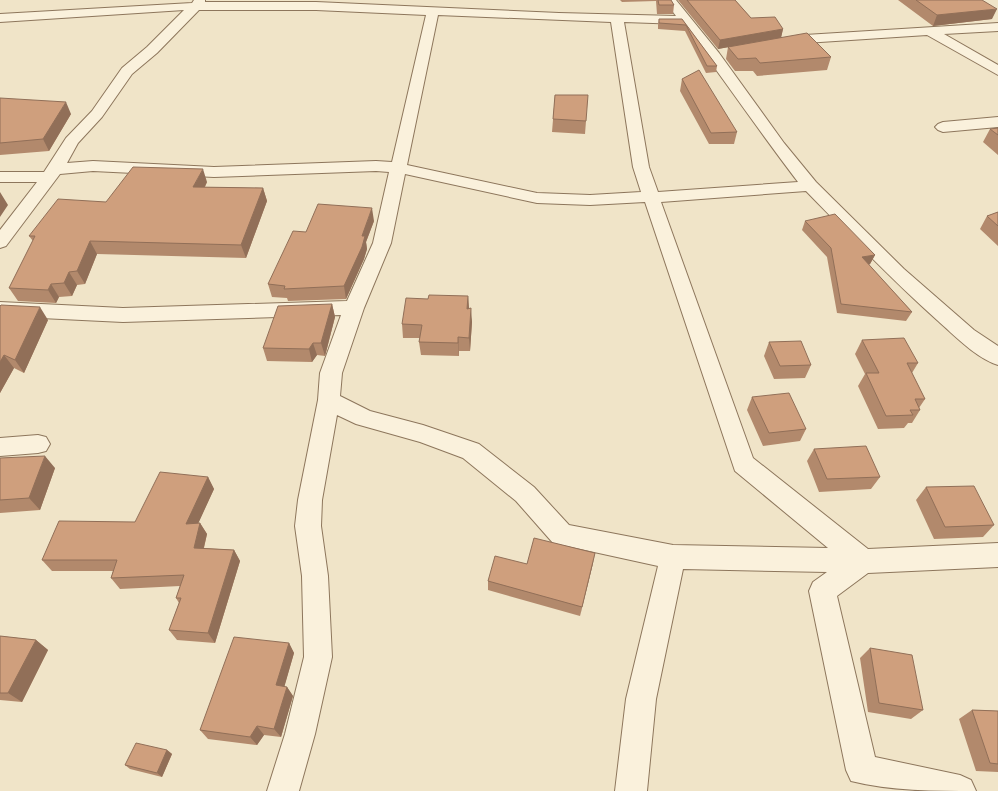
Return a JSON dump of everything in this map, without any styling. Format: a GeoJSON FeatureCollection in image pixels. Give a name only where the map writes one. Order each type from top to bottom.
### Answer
{"type":"FeatureCollection","features":[{"type":"Feature","properties":{"kind":"street"},"geometry":{"type":"LineString","coordinates":[[670,0],[686,20],[722,54],[778,146],[810,186],[897,273],[967,335],[998,357]]}},
{"type":"Feature","properties":{"kind":"street"},"geometry":{"type":"LineString","coordinates":[[0,18],[198,3],[316,6],[410,5],[433,11],[686,20]]}},
{"type":"Feature","properties":{"kind":"street"},"geometry":{"type":"LineString","coordinates":[[0,242],[52,173],[72,141],[97,114],[127,71],[152,50],[198,3]]}},
{"type":"Feature","properties":{"kind":"street"},"geometry":{"type":"LineString","coordinates":[[283,791],[300,734],[318,657],[314,576],[308,526],[310,500],[329,400],[330,373],[354,308],[382,243],[433,11]]}},
{"type":"Feature","properties":{"kind":"street"},"geometry":{"type":"LineString","coordinates":[[618,18],[641,167],[650,197],[743,464],[863,561]]}},
{"type":"Feature","properties":{"kind":"street"},"geometry":{"type":"LineString","coordinates":[[767,46],[805,39],[931,32],[998,26]]}},
{"type":"Feature","properties":{"kind":"street"},"geometry":{"type":"LineString","coordinates":[[931,32],[998,71]]}},
{"type":"Feature","properties":{"kind":"street"},"geometry":{"type":"LineString","coordinates":[[943,127],[998,122]]}},
{"type":"Feature","properties":{"kind":"street"},"geometry":{"type":"LineString","coordinates":[[0,176],[52,173],[93,166],[214,172],[345,167],[399,168],[537,198],[590,200],[810,186]]}},
{"type":"Feature","properties":{"kind":"street"},"geometry":{"type":"LineString","coordinates":[[0,309],[123,315],[354,308]]}},
{"type":"Feature","properties":{"kind":"street"},"geometry":{"type":"LineString","coordinates":[[329,400],[364,418],[423,434],[470,451],[525,494],[562,535],[673,557],[863,561],[998,555]]}},
{"type":"Feature","properties":{"kind":"street"},"geometry":{"type":"LineString","coordinates":[[0,447],[38,444]]}},
{"type":"Feature","properties":{"kind":"street"},"geometry":{"type":"LineString","coordinates":[[631,791],[641,699],[673,557]]}},
{"type":"Feature","properties":{"kind":"street"},"geometry":{"type":"LineString","coordinates":[[863,561],[822,591],[862,770],[960,791]]}},
{"type":"Feature","properties":{"kind":"building"},"geometry":{"type":"Polygon","coordinates":[[[658,0],[671,0],[674,5],[659,5],[658,0]]]}},
{"type":"Feature","properties":{"kind":"building"},"geometry":{"type":"Polygon","coordinates":[[[687,0],[735,0],[751,18],[775,17],[783,29],[720,40],[687,0]]]}},
{"type":"Feature","properties":{"kind":"building"},"geometry":{"type":"Polygon","coordinates":[[[916,0],[982,0],[997,9],[937,15],[916,0]]]}},
{"type":"Feature","properties":{"kind":"building"},"geometry":{"type":"Polygon","coordinates":[[[659,19],[682,19],[717,66],[707,66],[686,25],[659,23],[659,19]]]}},
{"type":"Feature","properties":{"kind":"building"},"geometry":{"type":"Polygon","coordinates":[[[807,33],[831,57],[760,63],[756,58],[738,59],[728,47],[807,33]]]}},
{"type":"Feature","properties":{"kind":"building"},"geometry":{"type":"Polygon","coordinates":[[[699,70],[737,132],[711,133],[682,79],[699,70]]]}},
{"type":"Feature","properties":{"kind":"building"},"geometry":{"type":"Polygon","coordinates":[[[555,95],[588,95],[586,121],[553,119],[555,95]]]}},
{"type":"Feature","properties":{"kind":"building"},"geometry":{"type":"Polygon","coordinates":[[[0,98],[66,102],[43,139],[0,143],[0,98]]]}},
{"type":"Feature","properties":{"kind":"building"},"geometry":{"type":"Polygon","coordinates":[[[998,128],[998,135],[990,129],[998,128]]]}},
{"type":"Feature","properties":{"kind":"building"},"geometry":{"type":"Polygon","coordinates":[[[133,167],[203,169],[193,187],[263,188],[241,245],[90,241],[77,271],[69,272],[64,283],[51,284],[48,290],[9,288],[35,236],[29,236],[58,199],[106,202],[133,167]]]}},
{"type":"Feature","properties":{"kind":"building"},"geometry":{"type":"Polygon","coordinates":[[[318,204],[372,208],[362,236],[365,236],[362,247],[344,286],[284,289],[285,286],[268,284],[293,231],[306,232],[318,204]]]}},
{"type":"Feature","properties":{"kind":"building"},"geometry":{"type":"Polygon","coordinates":[[[998,212],[998,226],[987,216],[998,212]]]}},
{"type":"Feature","properties":{"kind":"building"},"geometry":{"type":"Polygon","coordinates":[[[835,214],[875,255],[862,257],[912,312],[841,304],[831,248],[805,221],[835,214]]]}},
{"type":"Feature","properties":{"kind":"building"},"geometry":{"type":"Polygon","coordinates":[[[429,295],[468,296],[467,309],[471,308],[469,338],[458,337],[458,343],[419,342],[422,325],[402,324],[406,298],[428,299],[429,295]]]}},
{"type":"Feature","properties":{"kind":"building"},"geometry":{"type":"Polygon","coordinates":[[[332,304],[321,343],[313,343],[309,349],[263,348],[278,306],[332,304]]]}},
{"type":"Feature","properties":{"kind":"building"},"geometry":{"type":"Polygon","coordinates":[[[0,306],[40,307],[15,360],[4,355],[0,362],[0,306]]]}},
{"type":"Feature","properties":{"kind":"building"},"geometry":{"type":"Polygon","coordinates":[[[904,338],[918,363],[907,363],[925,399],[915,399],[920,410],[910,410],[913,415],[886,416],[866,373],[879,373],[862,340],[904,338]]]}},
{"type":"Feature","properties":{"kind":"building"},"geometry":{"type":"Polygon","coordinates":[[[801,341],[811,365],[780,366],[769,342],[801,341]]]}},
{"type":"Feature","properties":{"kind":"building"},"geometry":{"type":"Polygon","coordinates":[[[789,393],[806,429],[769,433],[752,397],[789,393]]]}},
{"type":"Feature","properties":{"kind":"building"},"geometry":{"type":"Polygon","coordinates":[[[866,446],[880,477],[827,479],[814,449],[866,446]]]}},
{"type":"Feature","properties":{"kind":"building"},"geometry":{"type":"Polygon","coordinates":[[[45,456],[29,498],[0,500],[0,458],[45,456]]]}},
{"type":"Feature","properties":{"kind":"building"},"geometry":{"type":"Polygon","coordinates":[[[160,472],[208,477],[186,524],[200,523],[194,548],[234,550],[208,633],[169,630],[181,598],[176,598],[184,575],[111,578],[117,560],[42,560],[59,521],[135,522],[160,472]]]}},
{"type":"Feature","properties":{"kind":"building"},"geometry":{"type":"Polygon","coordinates":[[[974,486],[994,525],[945,527],[926,487],[974,486]]]}},
{"type":"Feature","properties":{"kind":"building"},"geometry":{"type":"Polygon","coordinates":[[[534,538],[595,553],[582,607],[488,581],[495,556],[527,564],[534,538]]]}},
{"type":"Feature","properties":{"kind":"building"},"geometry":{"type":"Polygon","coordinates":[[[0,636],[36,640],[8,693],[0,693],[0,636]]]}},
{"type":"Feature","properties":{"kind":"building"},"geometry":{"type":"Polygon","coordinates":[[[234,637],[289,643],[276,685],[287,687],[274,729],[257,726],[250,737],[200,730],[234,637]]]}},
{"type":"Feature","properties":{"kind":"building"},"geometry":{"type":"Polygon","coordinates":[[[870,648],[912,655],[923,710],[879,703],[870,648]]]}},
{"type":"Feature","properties":{"kind":"building"},"geometry":{"type":"Polygon","coordinates":[[[972,710],[998,711],[998,764],[990,763],[972,710]]]}},
{"type":"Feature","properties":{"kind":"building"},"geometry":{"type":"Polygon","coordinates":[[[136,743],[167,750],[157,773],[125,765],[136,743]]]}}]}
